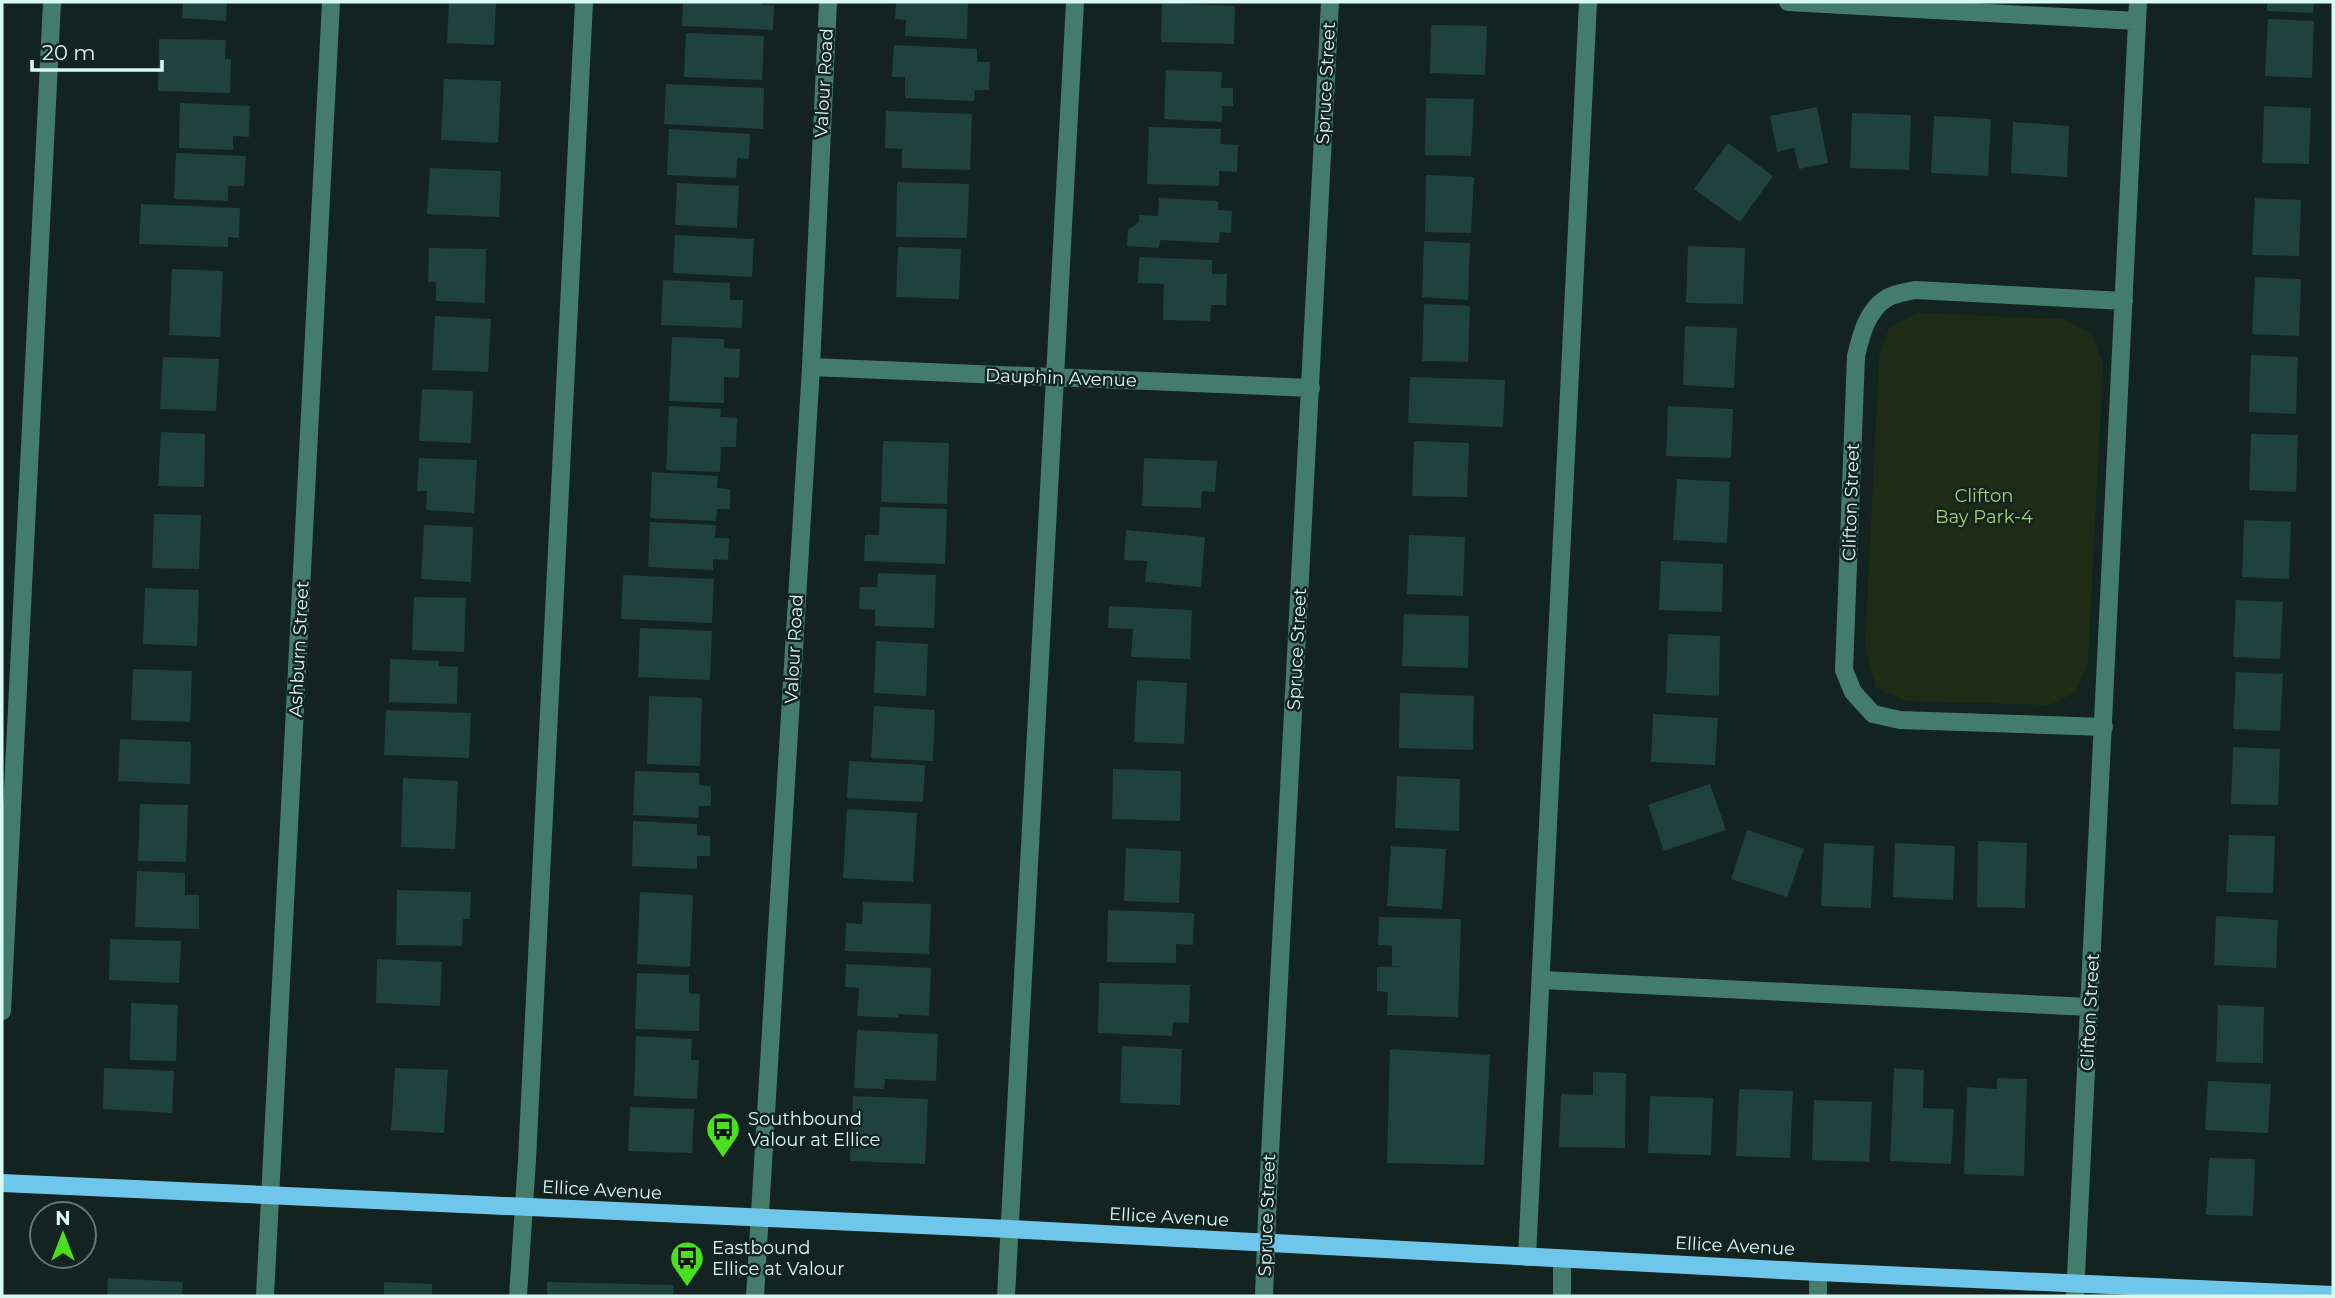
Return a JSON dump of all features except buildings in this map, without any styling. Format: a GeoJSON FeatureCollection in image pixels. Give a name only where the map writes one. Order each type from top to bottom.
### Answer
{"type":"FeatureCollection","features":[{"type":"Feature","properties":{"kind":"main road","name":"Ellice Avenue"},"geometry":{"type":"LineString","coordinates":[[2,1183],[1009,1229],[1818,1272],[2075,1289],[2333,1295]]}},
{"type":"Feature","properties":{"kind":"street"},"geometry":{"type":"LineString","coordinates":[[2,1011],[52,2]]}},
{"type":"Feature","properties":{"kind":"street","name":"Ashburn Street"},"geometry":{"type":"LineString","coordinates":[[265,1296],[331,2]]}},
{"type":"Feature","properties":{"kind":"street"},"geometry":{"type":"LineString","coordinates":[[518,1296],[584,2]]}},
{"type":"Feature","properties":{"kind":"street","name":"Valour Road"},"geometry":{"type":"LineString","coordinates":[[755,1296],[811,367],[828,2]]}},
{"type":"Feature","properties":{"kind":"street"},"geometry":{"type":"LineString","coordinates":[[1006,1296],[1075,2]]}},
{"type":"Feature","properties":{"kind":"street","name":"Spruce Street"},"geometry":{"type":"LineString","coordinates":[[1265,1296],[1330,2]]}},
{"type":"Feature","properties":{"kind":"street"},"geometry":{"type":"LineString","coordinates":[[1527,1256],[1588,2]]}},
{"type":"Feature","properties":{"kind":"street"},"geometry":{"type":"LineString","coordinates":[[1788,2],[2137,20]]}},
{"type":"Feature","properties":{"kind":"street","name":"Clifton Street"},"geometry":{"type":"LineString","coordinates":[[2075,1289],[2138,2]]}},
{"type":"Feature","properties":{"kind":"street","name":"Clifton Street"},"geometry":{"type":"LineString","coordinates":[[2104,727],[1900,720],[1873,714],[1853,692],[1844,670],[1856,356],[1861,334],[1872,313],[1888,298],[1915,289],[2124,301]]}},
{"type":"Feature","properties":{"kind":"street","name":"Dauphin Avenue"},"geometry":{"type":"LineString","coordinates":[[811,367],[1311,388]]}},
{"type":"Feature","properties":{"kind":"street"},"geometry":{"type":"LineString","coordinates":[[1542,980],[2090,1007]]}},
{"type":"Feature","properties":{"kind":"street"},"geometry":{"type":"LineString","coordinates":[[1562,1259],[1562,1296]]}},
{"type":"Feature","properties":{"kind":"street"},"geometry":{"type":"LineString","coordinates":[[1818,1272],[1818,1296]]}},
{"type":"Feature","properties":{"kind":"green space","name":"Clifton Bay Park-4"},"geometry":{"type":"Polygon","coordinates":[[[1917,313],[2064,319],[2091,334],[2103,364],[2088,662],[2076,692],[2050,705],[1907,701],[1876,688],[1865,648],[1879,357],[1889,328],[1917,313]]]}},
{"type":"Feature","properties":{"kind":"place","name":"Southbound Valour at Ellice"},"geometry":{"type":"Point","coordinates":[723,1159]}},
{"type":"Feature","properties":{"kind":"place","name":"Eastbound Ellice at Valour"},"geometry":{"type":"Point","coordinates":[687,1288]}}]}
